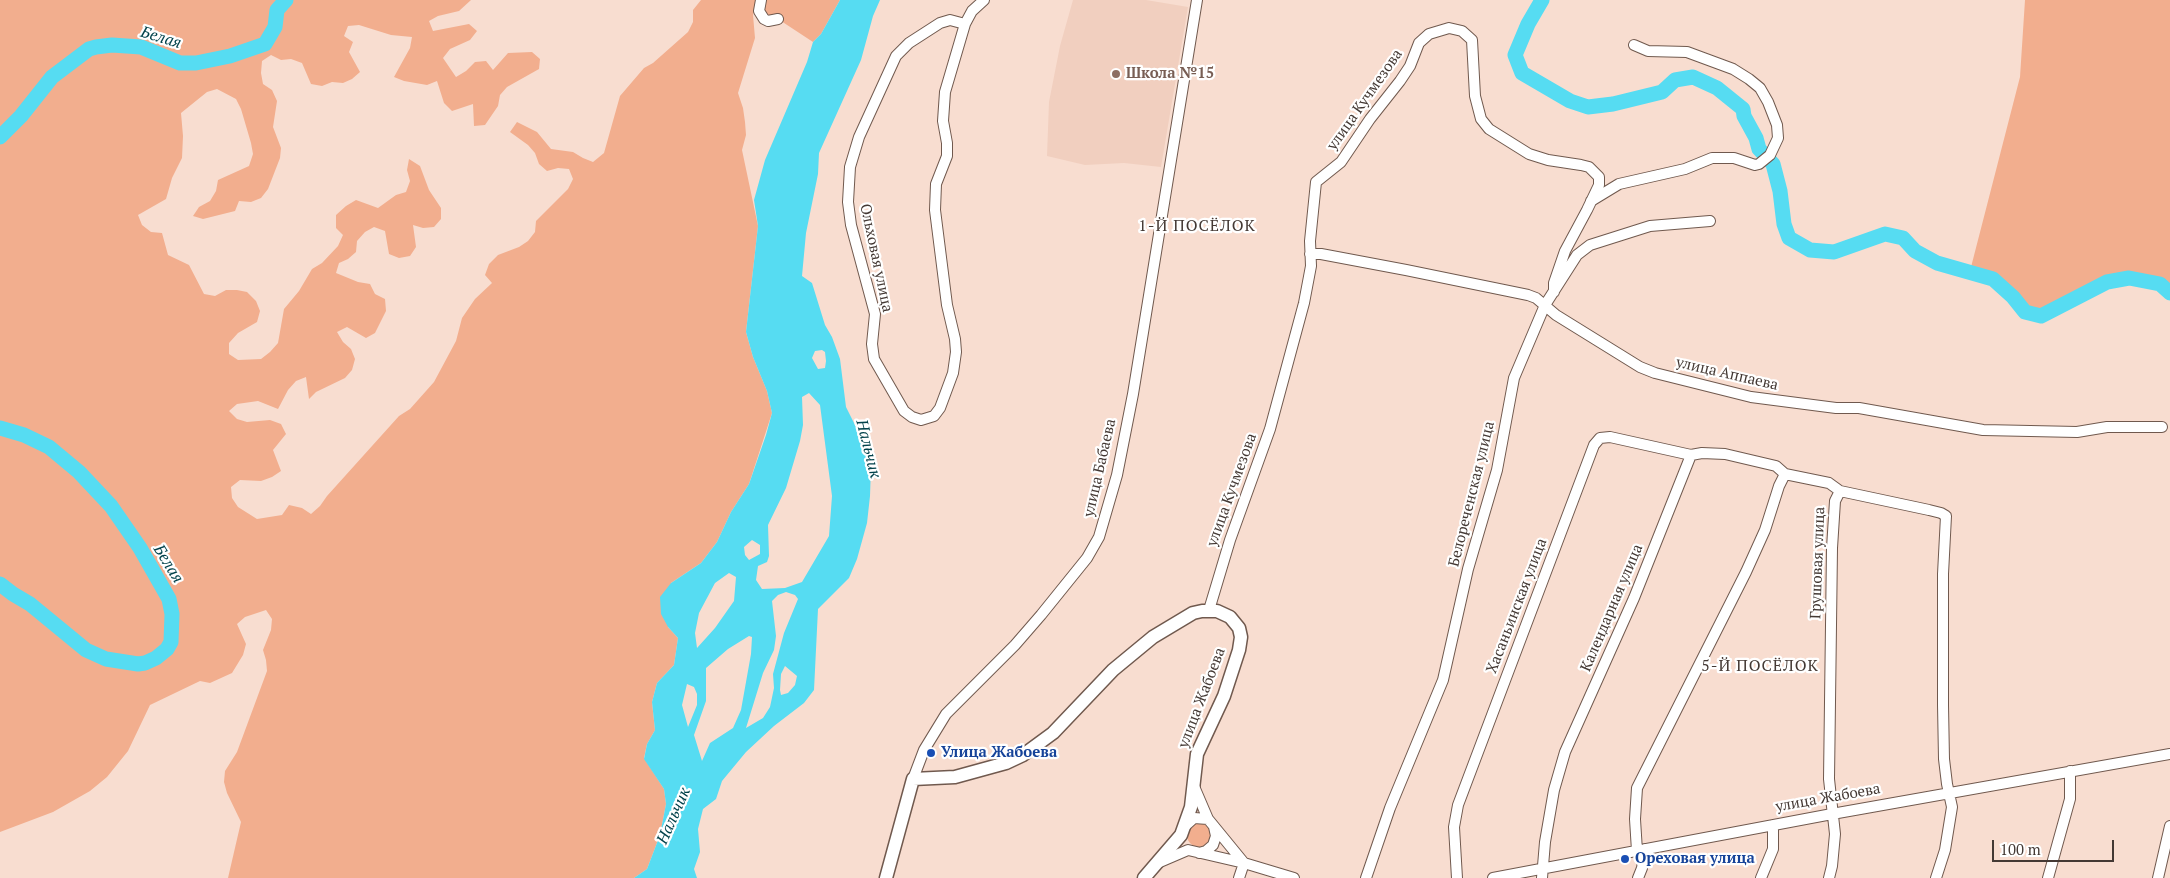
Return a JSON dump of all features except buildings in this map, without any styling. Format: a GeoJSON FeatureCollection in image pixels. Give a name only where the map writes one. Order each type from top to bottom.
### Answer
{"type":"FeatureCollection","features":[{"type":"Feature","properties":{"kind":"street"},"geometry":{"type":"LineString","coordinates":[[761,0],[759,11],[764,19],[778,19]]}},
{"type":"Feature","properties":{"kind":"street","name":"Ольховая улица"},"geometry":{"type":"LineString","coordinates":[[965,24],[950,20],[940,23],[909,43],[896,56],[859,137],[850,167],[848,202],[851,225],[875,314],[872,344],[874,360],[904,411],[912,417],[921,420],[934,416],[940,408],[956,362],[957,347],[947,305],[938,246],[934,192],[947,156],[943,121],[945,92],[965,24],[972,11],[984,0]]}},
{"type":"Feature","properties":{"kind":"street","name":"улица Бабаева"},"geometry":{"type":"LineString","coordinates":[[886,878],[913,779],[924,750],[946,714],[1015,646],[1086,558],[1102,531],[1117,474],[1140,356],[1197,0]]}},
{"type":"Feature","properties":{"kind":"street","name":"улица Кучмезова"},"geometry":{"type":"LineString","coordinates":[[1209,610],[1230,540],[1270,429],[1304,303],[1311,266],[1310,254],[1316,182],[1334,169],[1346,156],[1370,119],[1410,66],[1419,43],[1429,34],[1449,28],[1462,31],[1472,40],[1473,86],[1477,106],[1484,124],[1529,154],[1548,160],[1581,164],[1595,172],[1600,180],[1565,251],[1554,283],[1554,292]]}},
{"type":"Feature","properties":{"kind":"street"},"geometry":{"type":"LineString","coordinates":[[1591,201],[1619,184],[1685,169],[1712,158],[1734,158],[1755,165],[1759,164],[1770,155],[1778,138],[1778,125],[1768,102],[1760,88],[1749,78],[1734,70],[1687,52],[1648,51],[1634,45]]}},
{"type":"Feature","properties":{"kind":"street","name":"Белореченская улица"},"geometry":{"type":"LineString","coordinates":[[1366,878],[1390,808],[1444,680],[1468,569],[1500,454],[1514,378],[1545,305],[1577,255],[1590,245],[1650,226],[1710,221]]}},
{"type":"Feature","properties":{"kind":"street","name":"улица Аппаева"},"geometry":{"type":"LineString","coordinates":[[1310,254],[1320,254],[1406,270],[1528,295],[1536,298],[1580,331],[1640,367],[1751,397],[1836,408],[1859,408],[1984,430],[2077,432],[2107,427],[2162,427]]}},
{"type":"Feature","properties":{"kind":"street","name":"Хасаньинская улица"},"geometry":{"type":"LineString","coordinates":[[1457,878],[1454,827],[1458,805],[1594,446],[1600,438],[1610,437],[1691,455]]}},
{"type":"Feature","properties":{"kind":"street"},"geometry":{"type":"LineString","coordinates":[[1691,455],[1702,453],[1724,454],[1776,466],[1785,474],[1829,483],[1840,491]]}},
{"type":"Feature","properties":{"kind":"street","name":"Календарная улица"},"geometry":{"type":"LineString","coordinates":[[1543,873],[1545,842],[1554,790],[1565,752],[1634,598],[1691,455]]}},
{"type":"Feature","properties":{"kind":"street"},"geometry":{"type":"LineString","coordinates":[[1638,878],[1642,868],[1641,850],[1634,819],[1637,788],[1746,572],[1767,525],[1779,486],[1785,474]]}},
{"type":"Feature","properties":{"kind":"street","name":"Грушовая улица"},"geometry":{"type":"LineString","coordinates":[[1829,878],[1835,834],[1829,779],[1832,548],[1835,501],[1840,491],[1929,510],[1946,516],[1942,647],[1944,759],[1949,794]]}},
{"type":"Feature","properties":{"kind":"street"},"geometry":{"type":"LineString","coordinates":[[913,779],[955,777],[1006,763],[1023,755],[1053,733],[1113,670],[1137,648],[1177,621],[1198,611],[1209,610]]}},
{"type":"Feature","properties":{"kind":"street","name":"улица Жабоева"},"geometry":{"type":"LineString","coordinates":[[1182,831],[1191,807],[1197,754],[1230,679],[1241,636],[1234,620],[1222,613],[1209,610]]}},
{"type":"Feature","properties":{"kind":"street","name":"улица Жабоева"},"geometry":{"type":"LineString","coordinates":[[1493,878],[1543,873],[1641,850],[2170,754]]}},
{"type":"Feature","properties":{"kind":"street"},"geometry":{"type":"LineString","coordinates":[[2048,878],[2070,799],[2070,772]]}},
{"type":"Feature","properties":{"kind":"street"},"geometry":{"type":"LineString","coordinates":[[1155,865],[1174,854],[1206,851],[1213,845],[1216,836],[1193,784]]}},
{"type":"Feature","properties":{"kind":"street"},"geometry":{"type":"LineString","coordinates":[[1936,878],[1952,819],[1949,794]]}},
{"type":"Feature","properties":{"kind":"street"},"geometry":{"type":"LineString","coordinates":[[1144,878],[1194,818],[1211,822],[1223,840],[1244,863]]}},
{"type":"Feature","properties":{"kind":"street"},"geometry":{"type":"LineString","coordinates":[[1761,878],[1773,849],[1773,825]]}},
{"type":"Feature","properties":{"kind":"street"},"geometry":{"type":"LineString","coordinates":[[2158,878],[2170,826]]}},
{"type":"Feature","properties":{"kind":"street"},"geometry":{"type":"LineString","coordinates":[[1182,831],[1193,852]]}},
{"type":"Feature","properties":{"kind":"street"},"geometry":{"type":"LineString","coordinates":[[1193,852],[1244,863],[1294,878]]}},
{"type":"Feature","properties":{"kind":"street"},"geometry":{"type":"LineString","coordinates":[[1239,878],[1244,863]]}},
{"type":"Feature","properties":{"kind":"shaded area"},"geometry":{"type":"Polygon","coordinates":[[[0,0],[471,0],[459,11],[438,16],[429,21],[433,31],[469,24],[477,31],[470,40],[450,49],[443,58],[456,77],[475,62],[486,61],[493,70],[508,53],[532,52],[540,59],[539,69],[507,87],[500,95],[498,106],[485,125],[474,126],[473,104],[452,111],[444,103],[437,81],[427,85],[404,81],[394,77],[410,48],[412,37],[391,35],[359,25],[348,26],[344,36],[353,42],[349,52],[360,72],[352,79],[343,83],[332,82],[322,86],[311,84],[302,63],[291,59],[281,60],[271,55],[262,61],[261,73],[263,84],[272,90],[277,101],[273,127],[281,148],[280,158],[268,189],[261,198],[251,202],[239,201],[235,211],[203,219],[193,216],[199,207],[210,201],[216,191],[218,180],[249,166],[253,154],[251,143],[241,109],[236,99],[217,89],[207,92],[181,113],[182,158],[172,178],[166,199],[138,215],[142,225],[151,232],[162,233],[168,255],[189,265],[204,294],[215,296],[226,290],[237,290],[247,292],[256,301],[260,311],[257,322],[238,333],[229,343],[229,354],[238,360],[261,359],[278,343],[284,309],[299,291],[312,269],[322,263],[338,246],[343,235],[336,228],[336,215],[346,206],[356,200],[378,208],[396,195],[406,192],[410,181],[407,170],[409,159],[420,166],[429,190],[441,208],[441,219],[434,227],[423,228],[413,225],[416,247],[410,256],[399,258],[389,254],[385,231],[374,227],[365,232],[357,241],[356,252],[348,259],[339,263],[336,273],[358,282],[370,284],[375,294],[385,299],[386,311],[375,333],[366,338],[347,327],[337,332],[343,342],[351,349],[355,359],[352,370],[345,378],[316,392],[309,399],[306,377],[296,381],[288,390],[278,409],[258,401],[237,404],[229,411],[237,419],[247,422],[270,420],[281,424],[286,434],[273,450],[281,471],[261,481],[240,480],[231,487],[232,498],[238,507],[257,519],[282,515],[289,505],[302,508],[311,514],[320,506],[399,416],[410,409],[434,382],[456,341],[462,318],[475,299],[492,283],[485,275],[489,264],[498,255],[519,247],[528,241],[535,232],[536,221],[568,189],[573,179],[569,169],[558,168],[547,171],[539,164],[535,153],[528,145],[510,132],[517,122],[537,132],[551,149],[573,152],[593,162],[604,153],[620,96],[644,68],[653,63],[688,32],[693,22],[693,10],[701,0],[757,0],[753,15],[755,38],[738,93],[743,108],[746,135],[742,150],[758,226],[746,332],[753,357],[767,391],[772,413],[749,484],[731,512],[717,542],[701,563],[671,583],[668,627],[678,638],[674,665],[657,683],[652,702],[655,730],[647,744],[644,758],[664,789],[666,804],[660,835],[647,869],[634,878],[228,878],[241,822],[227,793],[224,782],[225,771],[237,752],[267,671],[263,650],[271,630],[272,619],[266,610],[245,617],[237,624],[246,644],[243,655],[232,673],[210,683],[200,681],[150,705],[128,751],[107,777],[90,791],[53,812],[0,832],[0,0]]]}},
{"type":"Feature","properties":{"kind":"shaded area"},"geometry":{"type":"Polygon","coordinates":[[[761,0],[840,0],[821,34],[813,42],[778,19],[768,21],[759,8],[761,0]]]}},
{"type":"Feature","properties":{"kind":"shaded area","name":"Школа №15"},"geometry":{"type":"Polygon","coordinates":[[[1073,0],[1146,0],[1188,7],[1161,167],[1124,163],[1085,165],[1047,156],[1049,102],[1060,46],[1073,0]]]}},
{"type":"Feature","properties":{"kind":"shaded area"},"geometry":{"type":"Polygon","coordinates":[[[2025,0],[2170,0],[2170,293],[2160,284],[2129,278],[2107,282],[2041,316],[2025,312],[2013,297],[1992,279],[1970,271],[2020,77],[2025,0]]]}},
{"type":"Feature","properties":{"kind":"shaded area"},"geometry":{"type":"Polygon","coordinates":[[[1199,823],[1204,824],[1210,830],[1210,840],[1204,846],[1199,847],[1194,846],[1188,840],[1187,835],[1188,830],[1194,824],[1199,823]]]}},
{"type":"Feature","properties":{"kind":"water","name":"Нальчик"},"geometry":{"type":"Polygon","coordinates":[[[840,0],[880,0],[873,16],[861,60],[819,153],[818,174],[806,233],[802,276],[812,283],[825,325],[832,337],[840,359],[846,407],[857,429],[871,466],[867,523],[857,559],[849,578],[818,609],[814,690],[804,703],[774,726],[746,752],[722,781],[716,799],[703,809],[698,829],[700,852],[694,869],[697,878],[634,878],[647,869],[660,835],[666,804],[664,789],[644,759],[647,744],[655,730],[652,702],[657,683],[674,665],[678,638],[668,627],[661,614],[660,597],[671,583],[701,563],[717,542],[731,512],[749,484],[766,435],[772,413],[767,391],[753,357],[746,332],[758,226],[754,200],[765,160],[807,62],[813,42],[821,34],[840,0]],[[822,350],[815,351],[812,358],[818,369],[825,368],[825,352],[822,350]],[[809,393],[802,397],[803,425],[786,488],[768,525],[769,556],[767,562],[758,566],[756,580],[762,589],[785,588],[802,582],[829,536],[832,496],[820,405],[809,393]],[[752,540],[744,547],[745,555],[749,560],[760,554],[760,545],[752,540]],[[729,573],[715,583],[699,613],[695,633],[697,648],[715,628],[734,601],[736,577],[729,573]],[[786,592],[778,595],[772,601],[776,636],[774,650],[763,673],[746,728],[763,718],[770,707],[774,688],[773,674],[784,633],[798,599],[795,595],[786,592]],[[749,636],[728,649],[706,668],[706,701],[694,735],[702,761],[710,743],[733,728],[741,710],[751,654],[752,637],[749,636]],[[785,666],[781,674],[781,695],[788,693],[795,685],[797,676],[785,666]],[[687,684],[682,705],[688,727],[697,705],[697,694],[694,687],[687,684]]]}},
{"type":"Feature","properties":{"kind":"waterway","name":"Белая"},"geometry":{"type":"LineString","coordinates":[[0,137],[21,116],[52,77],[89,49],[112,45],[141,47],[180,63],[196,63],[230,56],[265,44],[275,27],[277,10],[286,0]]}},
{"type":"Feature","properties":{"kind":"waterway"},"geometry":{"type":"LineString","coordinates":[[1542,0],[1528,24],[1515,55],[1522,73],[1570,101],[1588,107],[1613,104],[1662,92],[1675,80],[1693,77],[1717,88],[1743,109],[1744,116],[1756,138],[1759,149],[1773,164],[1780,191],[1784,224],[1789,238],[1810,250],[1834,252],[1885,234],[1903,238],[1915,251],[1937,263],[1993,279],[2013,297],[2025,312],[2041,316],[2107,282],[2129,278],[2160,284],[2170,293]]}},
{"type":"Feature","properties":{"kind":"waterway","name":"Белая"},"geometry":{"type":"LineString","coordinates":[[0,428],[24,435],[49,447],[79,472],[111,506],[140,548],[169,599],[172,614],[171,642],[167,649],[156,658],[145,663],[138,664],[106,659],[86,650],[30,604],[0,584]]}},
{"type":"Feature","properties":{"kind":"place","name":"Школа №15"},"geometry":{"type":"Point","coordinates":[1116,74]}},
{"type":"Feature","properties":{"kind":"place","name":"Улица Жабоева"},"geometry":{"type":"Point","coordinates":[931,753]}},
{"type":"Feature","properties":{"kind":"place","name":"Ореховая улица"},"geometry":{"type":"Point","coordinates":[1625,859]}},
{"type":"Feature","properties":{"kind":"district","name":"1-Й ПОСЁЛОК"},"geometry":{"type":"Point","coordinates":[1197,226]}},
{"type":"Feature","properties":{"kind":"district","name":"5-Й ПОСЁЛОК"},"geometry":{"type":"Point","coordinates":[1760,666]}}]}
